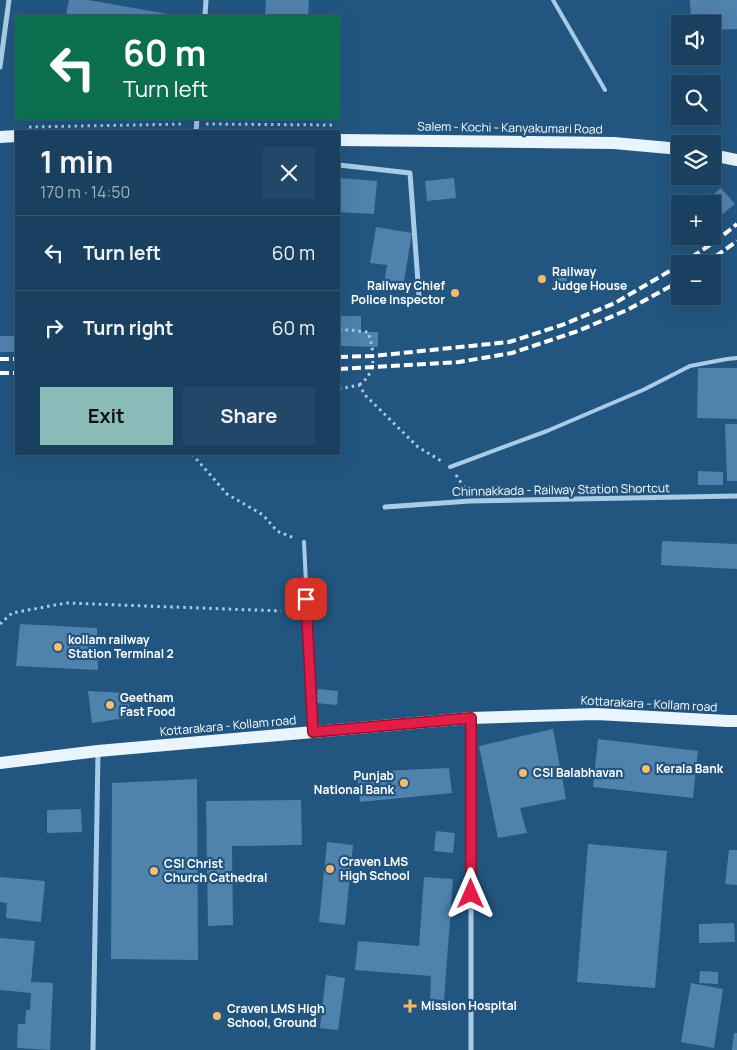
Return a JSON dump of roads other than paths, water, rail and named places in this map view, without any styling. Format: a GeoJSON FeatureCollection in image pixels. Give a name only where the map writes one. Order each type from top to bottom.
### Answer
{"type":"FeatureCollection","features":[{"type":"Feature","properties":{"kind":"main road"},"geometry":{"type":"LineString","coordinates":[[0,137],[15,136]]}},
{"type":"Feature","properties":{"kind":"main road","name":"Salem - Kochi - Kanyakumari Road"},"geometry":{"type":"LineString","coordinates":[[340,140],[605,142],[671,148]]}},
{"type":"Feature","properties":{"kind":"main road"},"geometry":{"type":"LineString","coordinates":[[721,157],[737,160]]}},
{"type":"Feature","properties":{"kind":"main road","name":"Kottarakara - Kollam road"},"geometry":{"type":"LineString","coordinates":[[0,763],[98,752],[471,718],[596,714],[734,722]]}},
{"type":"Feature","properties":{"kind":"street"},"geometry":{"type":"LineString","coordinates":[[0,67],[9,0]]}},
{"type":"Feature","properties":{"kind":"street"},"geometry":{"type":"LineString","coordinates":[[204,15],[206,0]]}},
{"type":"Feature","properties":{"kind":"street"},"geometry":{"type":"LineString","coordinates":[[340,165],[410,173],[419,296]]}},
{"type":"Feature","properties":{"kind":"street","name":"Chinnakkada - Railway Station Shortcut"},"geometry":{"type":"LineString","coordinates":[[385,507],[470,500],[737,496]]}},
{"type":"Feature","properties":{"kind":"street"},"geometry":{"type":"LineString","coordinates":[[471,718],[471,1050]]}},
{"type":"Feature","properties":{"kind":"street"},"geometry":{"type":"LineString","coordinates":[[93,1050],[98,752]]}},
{"type":"Feature","properties":{"kind":"lane"},"geometry":{"type":"LineString","coordinates":[[553,0],[605,90]]}},
{"type":"Feature","properties":{"kind":"lane"},"geometry":{"type":"LineString","coordinates":[[450,467],[564,424],[643,390],[690,366],[737,358]]}},
{"type":"Feature","properties":{"kind":"lane"},"geometry":{"type":"LineString","coordinates":[[304,542],[313,732]]}},
{"type":"Feature","properties":{"kind":"railway"},"geometry":{"type":"LineString","coordinates":[[695,255],[737,224]]}},
{"type":"Feature","properties":{"kind":"railway"},"geometry":{"type":"LineString","coordinates":[[718,255],[737,241]]}},
{"type":"Feature","properties":{"kind":"railway"},"geometry":{"type":"LineString","coordinates":[[340,357],[373,356],[509,342],[562,325],[615,303],[671,270]]}},
{"type":"Feature","properties":{"kind":"railway"},"geometry":{"type":"LineString","coordinates":[[340,369],[459,362],[512,353],[578,331],[627,310],[671,286]]}},
{"type":"Feature","properties":{"kind":"railway"},"geometry":{"type":"LineString","coordinates":[[0,359],[15,359]]}},
{"type":"Feature","properties":{"kind":"railway"},"geometry":{"type":"LineString","coordinates":[[0,373],[15,373]]}},
{"type":"Feature","properties":{"kind":"place","name":"Railway Judge House"},"geometry":{"type":"Point","coordinates":[542,279]}},
{"type":"Feature","properties":{"kind":"place","name":"Railway Chief Police Inspector"},"geometry":{"type":"Point","coordinates":[455,293]}},
{"type":"Feature","properties":{"kind":"place","name":"kollam railway Station Terminal 2"},"geometry":{"type":"Point","coordinates":[58,647]}},
{"type":"Feature","properties":{"kind":"place","name":"Geetham Fast Food"},"geometry":{"type":"Point","coordinates":[110,705]}},
{"type":"Feature","properties":{"kind":"place","name":"Kerala Bank"},"geometry":{"type":"Point","coordinates":[646,769]}},
{"type":"Feature","properties":{"kind":"place","name":"CSI Balabhavan"},"geometry":{"type":"Point","coordinates":[523,773]}},
{"type":"Feature","properties":{"kind":"place","name":"Punjab National Bank"},"geometry":{"type":"Point","coordinates":[404,783]}},
{"type":"Feature","properties":{"kind":"place","name":"Craven LMS High School"},"geometry":{"type":"Point","coordinates":[330,869]}},
{"type":"Feature","properties":{"kind":"place","name":"CSI Christ Church Cathedral"},"geometry":{"type":"Point","coordinates":[154,871]}},
{"type":"Feature","properties":{"kind":"place","name":"Mission Hospital"},"geometry":{"type":"Point","coordinates":[410,1006]}},
{"type":"Feature","properties":{"kind":"place","name":"Craven LMS High School, Ground"},"geometry":{"type":"Point","coordinates":[217,1016]}}]}
